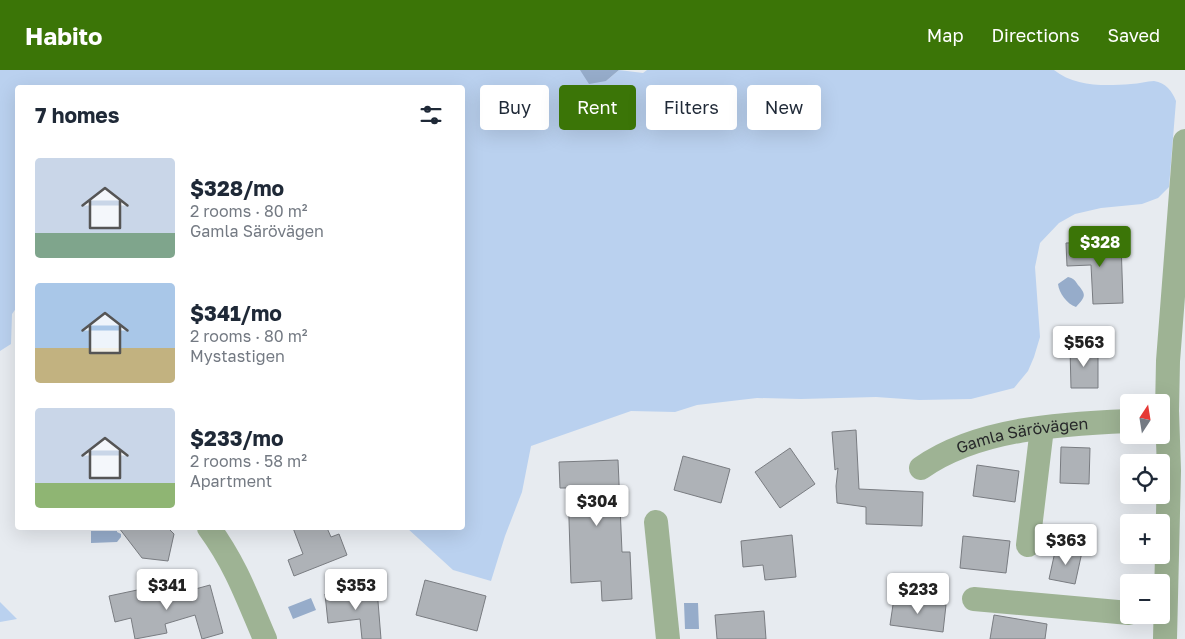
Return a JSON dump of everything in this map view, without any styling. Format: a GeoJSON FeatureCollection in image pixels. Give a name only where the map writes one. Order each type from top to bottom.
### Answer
{"type":"FeatureCollection","features":[{"type":"Feature","properties":{"kind":"street"},"geometry":{"type":"LineString","coordinates":[[1167,394],[1185,142]]}},
{"type":"Feature","properties":{"kind":"street","name":"Gamla Särövägen"},"geometry":{"type":"LineString","coordinates":[[921,468],[932,460],[955,449],[988,438],[1042,428],[1120,421]]}},
{"type":"Feature","properties":{"kind":"street"},"geometry":{"type":"LineString","coordinates":[[1028,545],[1042,428]]}},
{"type":"Feature","properties":{"kind":"street"},"geometry":{"type":"LineString","coordinates":[[1163,574],[1169,471],[1177,449],[1170,434]]}},
{"type":"Feature","properties":{"kind":"street"},"geometry":{"type":"LineString","coordinates":[[656,522],[668,639]]}},
{"type":"Feature","properties":{"kind":"street"},"geometry":{"type":"LineString","coordinates":[[210,530],[237,572],[265,639]]}},
{"type":"Feature","properties":{"kind":"street"},"geometry":{"type":"LineString","coordinates":[[974,599],[1120,612]]}},
{"type":"Feature","properties":{"kind":"shaded area"},"geometry":{"type":"Polygon","coordinates":[[[0,70],[580,70],[606,81],[619,70],[643,73],[647,70],[1054,70],[1071,80],[1091,84],[1111,85],[1158,82],[1168,88],[1176,101],[1169,187],[1158,198],[1142,204],[1101,208],[1075,214],[1059,223],[1040,243],[1035,267],[1040,337],[1028,371],[1014,388],[971,399],[919,400],[876,397],[757,398],[697,405],[675,412],[631,411],[531,446],[522,492],[505,536],[491,581],[453,570],[409,530],[465,530],[465,85],[15,85],[15,310],[12,314],[11,344],[0,351],[0,70]]]}},
{"type":"Feature","properties":{"kind":"shaded area"},"geometry":{"type":"Polygon","coordinates":[[[580,70],[619,70],[606,81],[589,84],[580,70]]]}},
{"type":"Feature","properties":{"kind":"shaded area"},"geometry":{"type":"Polygon","coordinates":[[[1068,277],[1075,281],[1084,294],[1076,307],[1067,301],[1058,284],[1068,277]]]}},
{"type":"Feature","properties":{"kind":"shaded area"},"geometry":{"type":"Polygon","coordinates":[[[91,531],[117,531],[121,534],[121,537],[117,542],[91,543],[91,531]]]}},
{"type":"Feature","properties":{"kind":"shaded area"},"geometry":{"type":"Polygon","coordinates":[[[311,598],[316,610],[293,619],[288,607],[311,598]]]}},
{"type":"Feature","properties":{"kind":"shaded area"},"geometry":{"type":"Polygon","coordinates":[[[0,602],[17,619],[0,622],[0,602]]]}},
{"type":"Feature","properties":{"kind":"shaded area"},"geometry":{"type":"Polygon","coordinates":[[[684,603],[698,603],[699,629],[685,629],[684,603]]]}},
{"type":"Feature","properties":{"kind":"building"},"geometry":{"type":"Polygon","coordinates":[[[1121,241],[1123,303],[1093,304],[1091,265],[1067,266],[1066,243],[1121,241]]]}},
{"type":"Feature","properties":{"kind":"building"},"geometry":{"type":"Polygon","coordinates":[[[1070,348],[1098,348],[1098,388],[1071,388],[1070,348]]]}},
{"type":"Feature","properties":{"kind":"building"},"geometry":{"type":"Polygon","coordinates":[[[856,430],[859,489],[923,492],[922,526],[866,524],[866,507],[837,503],[838,468],[835,470],[832,432],[856,430]]]}},
{"type":"Feature","properties":{"kind":"building"},"geometry":{"type":"Polygon","coordinates":[[[1061,447],[1090,448],[1089,484],[1060,483],[1061,447]]]}},
{"type":"Feature","properties":{"kind":"building"},"geometry":{"type":"Polygon","coordinates":[[[790,448],[815,484],[780,508],[755,472],[790,448]]]}},
{"type":"Feature","properties":{"kind":"building"},"geometry":{"type":"Polygon","coordinates":[[[683,456],[730,469],[721,503],[674,490],[683,456]]]}},
{"type":"Feature","properties":{"kind":"building"},"geometry":{"type":"Polygon","coordinates":[[[618,460],[622,552],[630,552],[632,599],[602,601],[601,581],[571,583],[568,488],[560,488],[559,462],[618,460]]]}},
{"type":"Feature","properties":{"kind":"building"},"geometry":{"type":"Polygon","coordinates":[[[977,465],[1019,471],[1015,502],[973,496],[977,465]]]}},
{"type":"Feature","properties":{"kind":"building"},"geometry":{"type":"Polygon","coordinates":[[[121,530],[170,530],[174,534],[168,561],[142,558],[121,530]]]}},
{"type":"Feature","properties":{"kind":"building"},"geometry":{"type":"Polygon","coordinates":[[[294,530],[328,530],[331,537],[339,534],[347,555],[294,576],[288,560],[303,554],[294,530]]]}},
{"type":"Feature","properties":{"kind":"building"},"geometry":{"type":"Polygon","coordinates":[[[792,535],[796,577],[765,580],[763,565],[743,567],[741,541],[792,535]]]}},
{"type":"Feature","properties":{"kind":"building"},"geometry":{"type":"Polygon","coordinates":[[[963,536],[1010,541],[1006,573],[960,568],[963,536]]]}},
{"type":"Feature","properties":{"kind":"building"},"geometry":{"type":"Polygon","coordinates":[[[1056,547],[1082,552],[1075,584],[1049,579],[1056,547]]]}},
{"type":"Feature","properties":{"kind":"building"},"geometry":{"type":"Polygon","coordinates":[[[425,580],[486,596],[477,631],[416,615],[425,580]]]}},
{"type":"Feature","properties":{"kind":"building"},"geometry":{"type":"Polygon","coordinates":[[[210,585],[223,633],[202,639],[195,615],[165,624],[167,633],[135,639],[131,618],[115,622],[109,596],[156,586],[159,599],[210,585]]]}},
{"type":"Feature","properties":{"kind":"building"},"geometry":{"type":"Polygon","coordinates":[[[377,589],[381,639],[362,639],[360,619],[328,623],[325,594],[377,589]]]}},
{"type":"Feature","properties":{"kind":"building"},"geometry":{"type":"Polygon","coordinates":[[[894,598],[946,605],[943,632],[890,625],[894,598]]]}},
{"type":"Feature","properties":{"kind":"building"},"geometry":{"type":"Polygon","coordinates":[[[764,611],[766,639],[717,639],[715,615],[764,611]]]}},
{"type":"Feature","properties":{"kind":"building"},"geometry":{"type":"Polygon","coordinates":[[[994,615],[1047,624],[1045,639],[990,639],[994,615]]]}}]}
